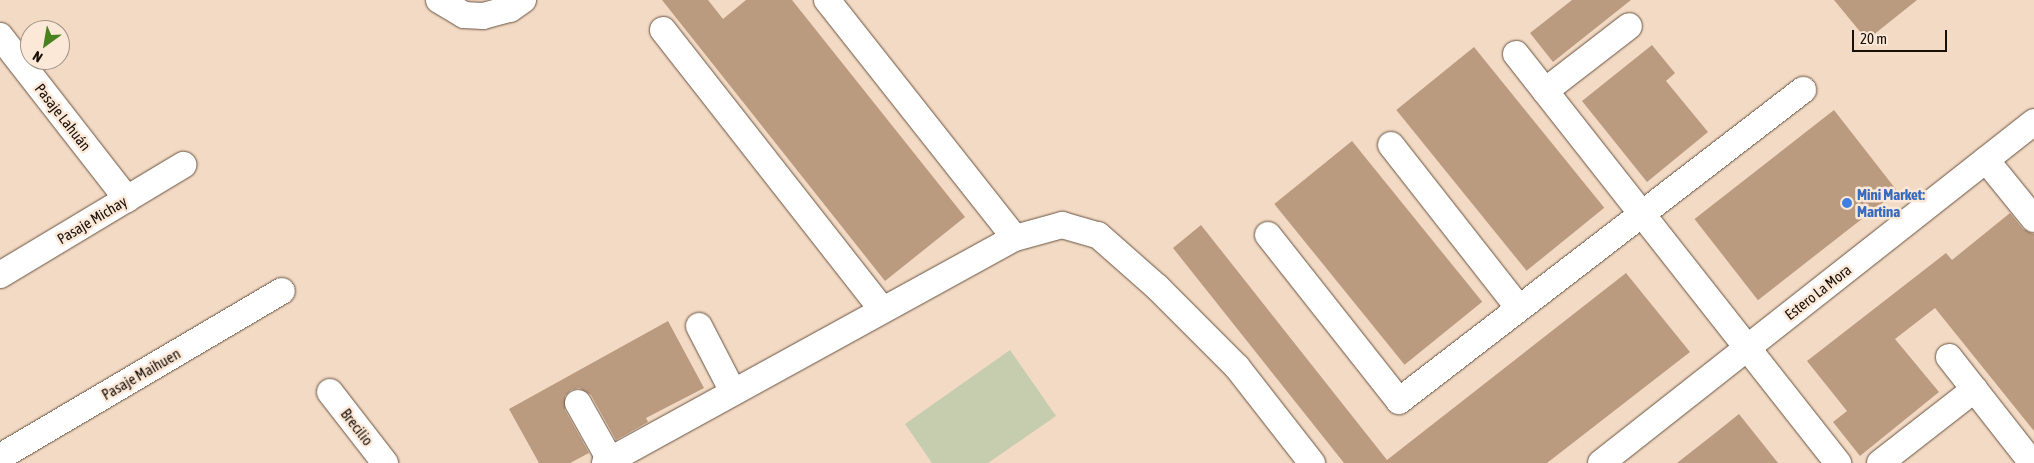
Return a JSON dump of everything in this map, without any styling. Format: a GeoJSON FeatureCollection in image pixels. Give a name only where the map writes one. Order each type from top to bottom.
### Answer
{"type":"FeatureCollection","features":[{"type":"Feature","properties":{"kind":"street"},"geometry":{"type":"LineString","coordinates":[[439,0],[464,15],[483,16],[510,9],[524,0]]}},
{"type":"Feature","properties":{"kind":"street"},"geometry":{"type":"LineString","coordinates":[[828,0],[1015,238]]}},
{"type":"Feature","properties":{"kind":"street"},"geometry":{"type":"LineString","coordinates":[[1545,92],[1629,26]]}},
{"type":"Feature","properties":{"kind":"street"},"geometry":{"type":"LineString","coordinates":[[663,30],[882,308]]}},
{"type":"Feature","properties":{"kind":"street","name":"Pasaje Lahuán"},"geometry":{"type":"LineString","coordinates":[[0,36],[127,199]]}},
{"type":"Feature","properties":{"kind":"street"},"geometry":{"type":"LineString","coordinates":[[1516,54],[1838,463]]}},
{"type":"Feature","properties":{"kind":"street"},"geometry":{"type":"LineString","coordinates":[[1268,235],[1400,401],[1803,90]]}},
{"type":"Feature","properties":{"kind":"street","name":"Estero La Mora"},"geometry":{"type":"LineString","coordinates":[[1601,463],[2034,122]]}},
{"type":"Feature","properties":{"kind":"street"},"geometry":{"type":"LineString","coordinates":[[1391,145],[1519,308]]}},
{"type":"Feature","properties":{"kind":"street"},"geometry":{"type":"LineString","coordinates":[[1986,160],[2034,219]]}},
{"type":"Feature","properties":{"kind":"street","name":"Pasaje Michay"},"geometry":{"type":"LineString","coordinates":[[0,275],[183,165]]}},
{"type":"Feature","properties":{"kind":"street"},"geometry":{"type":"LineString","coordinates":[[578,403],[608,462],[882,308],[1015,238],[1062,225],[1098,234],[1208,336],[1312,463]]}},
{"type":"Feature","properties":{"kind":"street","name":"Pasaje Maihuen"},"geometry":{"type":"LineString","coordinates":[[0,456],[282,290]]}},
{"type":"Feature","properties":{"kind":"street"},"geometry":{"type":"LineString","coordinates":[[700,326],[733,392]]}},
{"type":"Feature","properties":{"kind":"street"},"geometry":{"type":"LineString","coordinates":[[1950,357],[2032,463]]}},
{"type":"Feature","properties":{"kind":"street"},"geometry":{"type":"LineString","coordinates":[[1880,463],[1975,389]]}},
{"type":"Feature","properties":{"kind":"street","name":"Brecilio"},"geometry":{"type":"LineString","coordinates":[[330,392],[385,463]]}},
{"type":"Feature","properties":{"kind":"green space"},"geometry":{"type":"Polygon","coordinates":[[[1010,350],[1056,416],[988,463],[932,463],[905,424],[1010,350]]]}},
{"type":"Feature","properties":{"kind":"building"},"geometry":{"type":"Polygon","coordinates":[[[662,0],[708,0],[723,19],[746,0],[792,0],[965,217],[885,281],[662,0]]]}},
{"type":"Feature","properties":{"kind":"building"},"geometry":{"type":"Polygon","coordinates":[[[1572,0],[1631,0],[1553,62],[1530,33],[1572,0]]]}},
{"type":"Feature","properties":{"kind":"building"},"geometry":{"type":"Polygon","coordinates":[[[1834,0],[1917,0],[1867,40],[1834,0]]]}},
{"type":"Feature","properties":{"kind":"building"},"geometry":{"type":"Polygon","coordinates":[[[1652,45],[1675,73],[1666,81],[1708,132],[1647,182],[1582,101],[1652,45]]]}},
{"type":"Feature","properties":{"kind":"building"},"geometry":{"type":"Polygon","coordinates":[[[1474,47],[1604,208],[1527,271],[1396,110],[1474,47]]]}},
{"type":"Feature","properties":{"kind":"building"},"geometry":{"type":"Polygon","coordinates":[[[1834,110],[1897,191],[1758,300],[1695,219],[1834,110]]]}},
{"type":"Feature","properties":{"kind":"building"},"geometry":{"type":"Polygon","coordinates":[[[1352,141],[1482,302],[1405,365],[1274,204],[1352,141]]]}},
{"type":"Feature","properties":{"kind":"building"},"geometry":{"type":"Polygon","coordinates":[[[2010,213],[2023,229],[2034,234],[2034,431],[1935,308],[1895,339],[1939,392],[1860,456],[1833,422],[1847,411],[1807,361],[1946,253],[1952,260],[2010,213]]]}},
{"type":"Feature","properties":{"kind":"building"},"geometry":{"type":"Polygon","coordinates":[[[1201,225],[1387,460],[1626,273],[1690,352],[1547,463],[1344,463],[1173,248],[1201,225]]]}},
{"type":"Feature","properties":{"kind":"building"},"geometry":{"type":"Polygon","coordinates":[[[668,321],[704,388],[646,418],[648,422],[616,440],[591,395],[579,388],[571,390],[565,396],[565,410],[589,453],[570,463],[539,463],[509,409],[668,321]]]}},
{"type":"Feature","properties":{"kind":"building"},"geometry":{"type":"Polygon","coordinates":[[[1739,414],[1778,463],[1677,463],[1714,434],[1739,414]]]}},
{"type":"Feature","properties":{"kind":"place","name":"Mini Market: Martina"},"geometry":{"type":"Point","coordinates":[1847,203]}}]}
